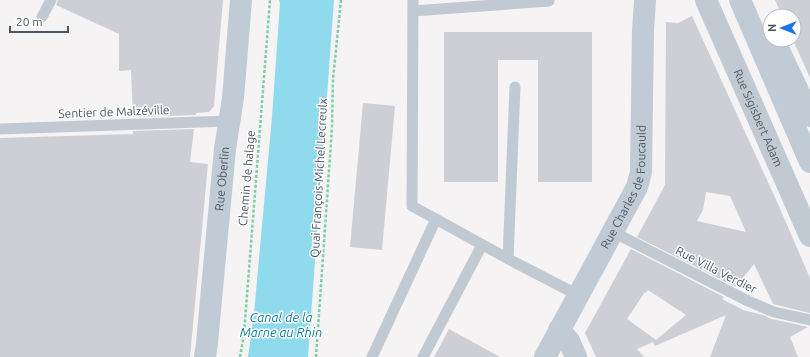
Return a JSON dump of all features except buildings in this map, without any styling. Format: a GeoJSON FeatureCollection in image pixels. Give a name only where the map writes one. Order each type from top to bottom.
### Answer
{"type":"FeatureCollection","features":[{"type":"Feature","properties":{"kind":"main road","name":"Rue Oberlin"},"geometry":{"type":"LineString","coordinates":[[205,357],[224,149],[233,98],[241,0]]}},
{"type":"Feature","properties":{"kind":"main road","name":"Rue Charles de Foucauld"},"geometry":{"type":"LineString","coordinates":[[545,357],[613,232],[636,187],[641,172],[643,31],[645,0]]}},
{"type":"Feature","properties":{"kind":"main road"},"geometry":{"type":"LineString","coordinates":[[740,0],[810,162]]}},
{"type":"Feature","properties":{"kind":"main road"},"geometry":{"type":"LineString","coordinates":[[756,0],[762,13]]}},
{"type":"Feature","properties":{"kind":"main road"},"geometry":{"type":"LineString","coordinates":[[778,48],[810,116]]}},
{"type":"Feature","properties":{"kind":"street","name":"Rue Sigisbert Adam"},"geometry":{"type":"LineString","coordinates":[[706,0],[810,236]]}},
{"type":"Feature","properties":{"kind":"street"},"geometry":{"type":"LineString","coordinates":[[559,330],[569,342],[576,357]]}},
{"type":"Feature","properties":{"kind":"lane"},"geometry":{"type":"LineString","coordinates":[[42,18],[51,0]]}},
{"type":"Feature","properties":{"kind":"lane"},"geometry":{"type":"LineString","coordinates":[[413,0],[412,206],[508,259],[578,295]]}},
{"type":"Feature","properties":{"kind":"lane"},"geometry":{"type":"LineString","coordinates":[[413,12],[549,0]]}},
{"type":"Feature","properties":{"kind":"lane"},"geometry":{"type":"LineString","coordinates":[[508,259],[515,87]]}},
{"type":"Feature","properties":{"kind":"lane","name":"Sentier de Malzéville"},"geometry":{"type":"LineString","coordinates":[[0,129],[229,121]]}},
{"type":"Feature","properties":{"kind":"lane"},"geometry":{"type":"LineString","coordinates":[[372,357],[436,219]]}},
{"type":"Feature","properties":{"kind":"lane","name":"Rue Villa Verdier"},"geometry":{"type":"LineString","coordinates":[[613,232],[748,301],[774,312],[810,320]]}},
{"type":"Feature","properties":{"kind":"lane"},"geometry":{"type":"LineString","coordinates":[[422,357],[482,245]]}},
{"type":"Feature","properties":{"kind":"path","name":"Chemin de halage"},"geometry":{"type":"LineString","coordinates":[[240,357],[245,318],[270,0]]}},
{"type":"Feature","properties":{"kind":"path","name":"Quai François-Michel Lecreulx"},"geometry":{"type":"LineString","coordinates":[[316,357],[332,128],[333,79],[341,0]]}},
{"type":"Feature","properties":{"kind":"water","name":"Canal de la Marne au Rhin"},"geometry":{"type":"Polygon","coordinates":[[[279,0],[334,0],[308,357],[248,357],[254,313],[272,117],[279,0]]]}}]}
